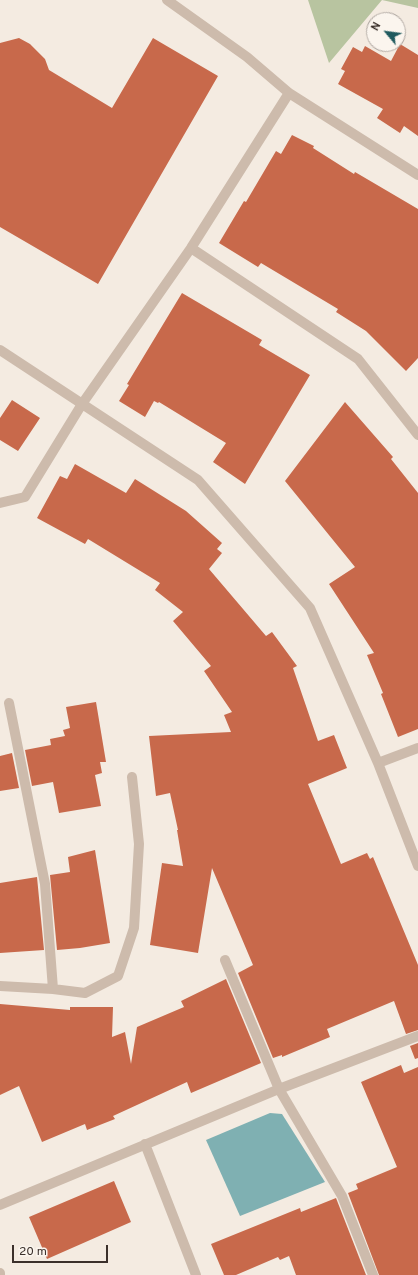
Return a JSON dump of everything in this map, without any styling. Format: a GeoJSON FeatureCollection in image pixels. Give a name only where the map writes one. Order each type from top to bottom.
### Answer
{"type":"FeatureCollection","features":[{"type":"Feature","properties":{"kind":"street"},"geometry":{"type":"LineString","coordinates":[[167,0],[247,57],[289,93],[418,175]]}},
{"type":"Feature","properties":{"kind":"street"},"geometry":{"type":"LineString","coordinates":[[0,503],[25,496],[82,404],[191,248],[289,93]]}},
{"type":"Feature","properties":{"kind":"street"},"geometry":{"type":"LineString","coordinates":[[191,248],[358,359],[418,435]]}},
{"type":"Feature","properties":{"kind":"street"},"geometry":{"type":"LineString","coordinates":[[0,350],[198,480],[310,608],[378,763],[418,866]]}},
{"type":"Feature","properties":{"kind":"street"},"geometry":{"type":"LineString","coordinates":[[9,704],[44,884],[53,989]]}},
{"type":"Feature","properties":{"kind":"street"},"geometry":{"type":"LineString","coordinates":[[378,763],[418,748]]}},
{"type":"Feature","properties":{"kind":"street"},"geometry":{"type":"LineString","coordinates":[[0,986],[53,989],[85,993],[118,976],[134,928],[139,844],[132,777]]}},
{"type":"Feature","properties":{"kind":"street"},"geometry":{"type":"LineString","coordinates":[[225,960],[279,1089],[342,1196],[373,1275]]}},
{"type":"Feature","properties":{"kind":"street"},"geometry":{"type":"LineString","coordinates":[[0,1206],[279,1089],[418,1036]]}},
{"type":"Feature","properties":{"kind":"street"},"geometry":{"type":"LineString","coordinates":[[145,1144],[196,1275]]}},
{"type":"Feature","properties":{"kind":"green space"},"geometry":{"type":"Polygon","coordinates":[[[308,0],[382,0],[372,12],[366,12],[366,19],[329,63],[308,0]]]}},
{"type":"Feature","properties":{"kind":"green space"},"geometry":{"type":"Polygon","coordinates":[[[382,0],[418,0],[418,8],[382,0]]]}},
{"type":"Feature","properties":{"kind":"water"},"geometry":{"type":"Polygon","coordinates":[[[270,1113],[282,1114],[325,1182],[240,1216],[206,1140],[270,1113]]]}},
{"type":"Feature","properties":{"kind":"building"},"geometry":{"type":"Polygon","coordinates":[[[19,38],[30,44],[45,59],[49,70],[112,108],[153,38],[218,76],[98,284],[0,227],[0,43],[19,38]]]}},
{"type":"Feature","properties":{"kind":"building"},"geometry":{"type":"Polygon","coordinates":[[[365,46],[366,52],[375,52],[391,61],[396,52],[406,52],[406,48],[418,55],[418,136],[404,126],[400,133],[377,118],[383,109],[338,84],[345,71],[341,69],[353,47],[362,52],[365,46]]]}},
{"type":"Feature","properties":{"kind":"building"},"geometry":{"type":"Polygon","coordinates":[[[292,135],[314,146],[313,148],[354,174],[355,172],[418,209],[418,358],[406,371],[366,331],[336,312],[338,309],[261,263],[258,267],[219,243],[244,201],[246,202],[276,151],[281,154],[292,135]]]}},
{"type":"Feature","properties":{"kind":"building"},"geometry":{"type":"Polygon","coordinates":[[[182,293],[262,340],[259,345],[310,375],[245,484],[213,462],[226,443],[159,402],[154,401],[145,417],[119,401],[129,385],[127,384],[182,293]]]}},
{"type":"Feature","properties":{"kind":"building"},"geometry":{"type":"Polygon","coordinates":[[[12,400],[40,418],[18,451],[0,440],[0,418],[12,400]]]}},
{"type":"Feature","properties":{"kind":"building"},"geometry":{"type":"Polygon","coordinates":[[[345,402],[393,457],[391,459],[418,493],[418,729],[398,737],[381,694],[383,693],[367,655],[374,653],[329,584],[355,567],[285,481],[345,402]]]}},
{"type":"Feature","properties":{"kind":"building"},"geometry":{"type":"Polygon","coordinates":[[[75,464],[126,493],[135,479],[186,511],[222,543],[217,549],[222,553],[209,569],[266,636],[272,632],[297,666],[293,668],[318,741],[334,735],[347,768],[308,784],[341,864],[367,853],[370,859],[373,857],[418,965],[418,1030],[406,1034],[394,1001],[327,1029],[330,1037],[282,1057],[282,1055],[273,1058],[238,973],[253,965],[212,868],[198,953],[150,945],[162,863],[183,866],[178,830],[170,793],[156,796],[149,736],[231,732],[224,715],[232,712],[204,671],[211,666],[173,621],[183,612],[155,590],[160,583],[88,539],[85,544],[37,518],[60,476],[67,479],[75,464]]]}},
{"type":"Feature","properties":{"kind":"building"},"geometry":{"type":"Polygon","coordinates":[[[96,702],[106,762],[100,762],[102,773],[95,775],[101,806],[59,813],[53,782],[32,786],[25,750],[51,745],[50,739],[65,736],[63,730],[70,728],[66,707],[96,702]]]}},
{"type":"Feature","properties":{"kind":"building"},"geometry":{"type":"Polygon","coordinates":[[[12,753],[19,788],[0,791],[0,756],[12,753]]]}},
{"type":"Feature","properties":{"kind":"building"},"geometry":{"type":"Polygon","coordinates":[[[95,850],[110,943],[57,950],[50,875],[70,872],[68,857],[95,850]]]}},
{"type":"Feature","properties":{"kind":"building"},"geometry":{"type":"Polygon","coordinates":[[[37,877],[44,950],[0,953],[0,883],[37,877]]]}},
{"type":"Feature","properties":{"kind":"building"},"geometry":{"type":"Polygon","coordinates":[[[226,979],[261,1063],[191,1093],[187,1082],[113,1116],[115,1119],[87,1130],[85,1124],[42,1142],[19,1086],[0,1095],[0,1004],[70,1010],[70,1007],[113,1007],[112,1037],[125,1032],[131,1064],[137,1027],[184,1007],[181,1001],[226,979]]]}},
{"type":"Feature","properties":{"kind":"building"},"geometry":{"type":"Polygon","coordinates":[[[418,1043],[418,1058],[415,1059],[410,1046],[418,1043]]]}},
{"type":"Feature","properties":{"kind":"building"},"geometry":{"type":"Polygon","coordinates":[[[401,1065],[404,1073],[418,1067],[418,1275],[379,1275],[348,1193],[358,1189],[356,1184],[397,1167],[361,1082],[401,1065]]]}},
{"type":"Feature","properties":{"kind":"building"},"geometry":{"type":"Polygon","coordinates":[[[114,1181],[131,1222],[47,1259],[29,1217],[114,1181]]]}},
{"type":"Feature","properties":{"kind":"building"},"geometry":{"type":"Polygon","coordinates":[[[336,1198],[366,1275],[296,1275],[289,1256],[280,1260],[278,1257],[236,1275],[224,1275],[211,1244],[300,1208],[301,1212],[336,1198]]]}}]}
